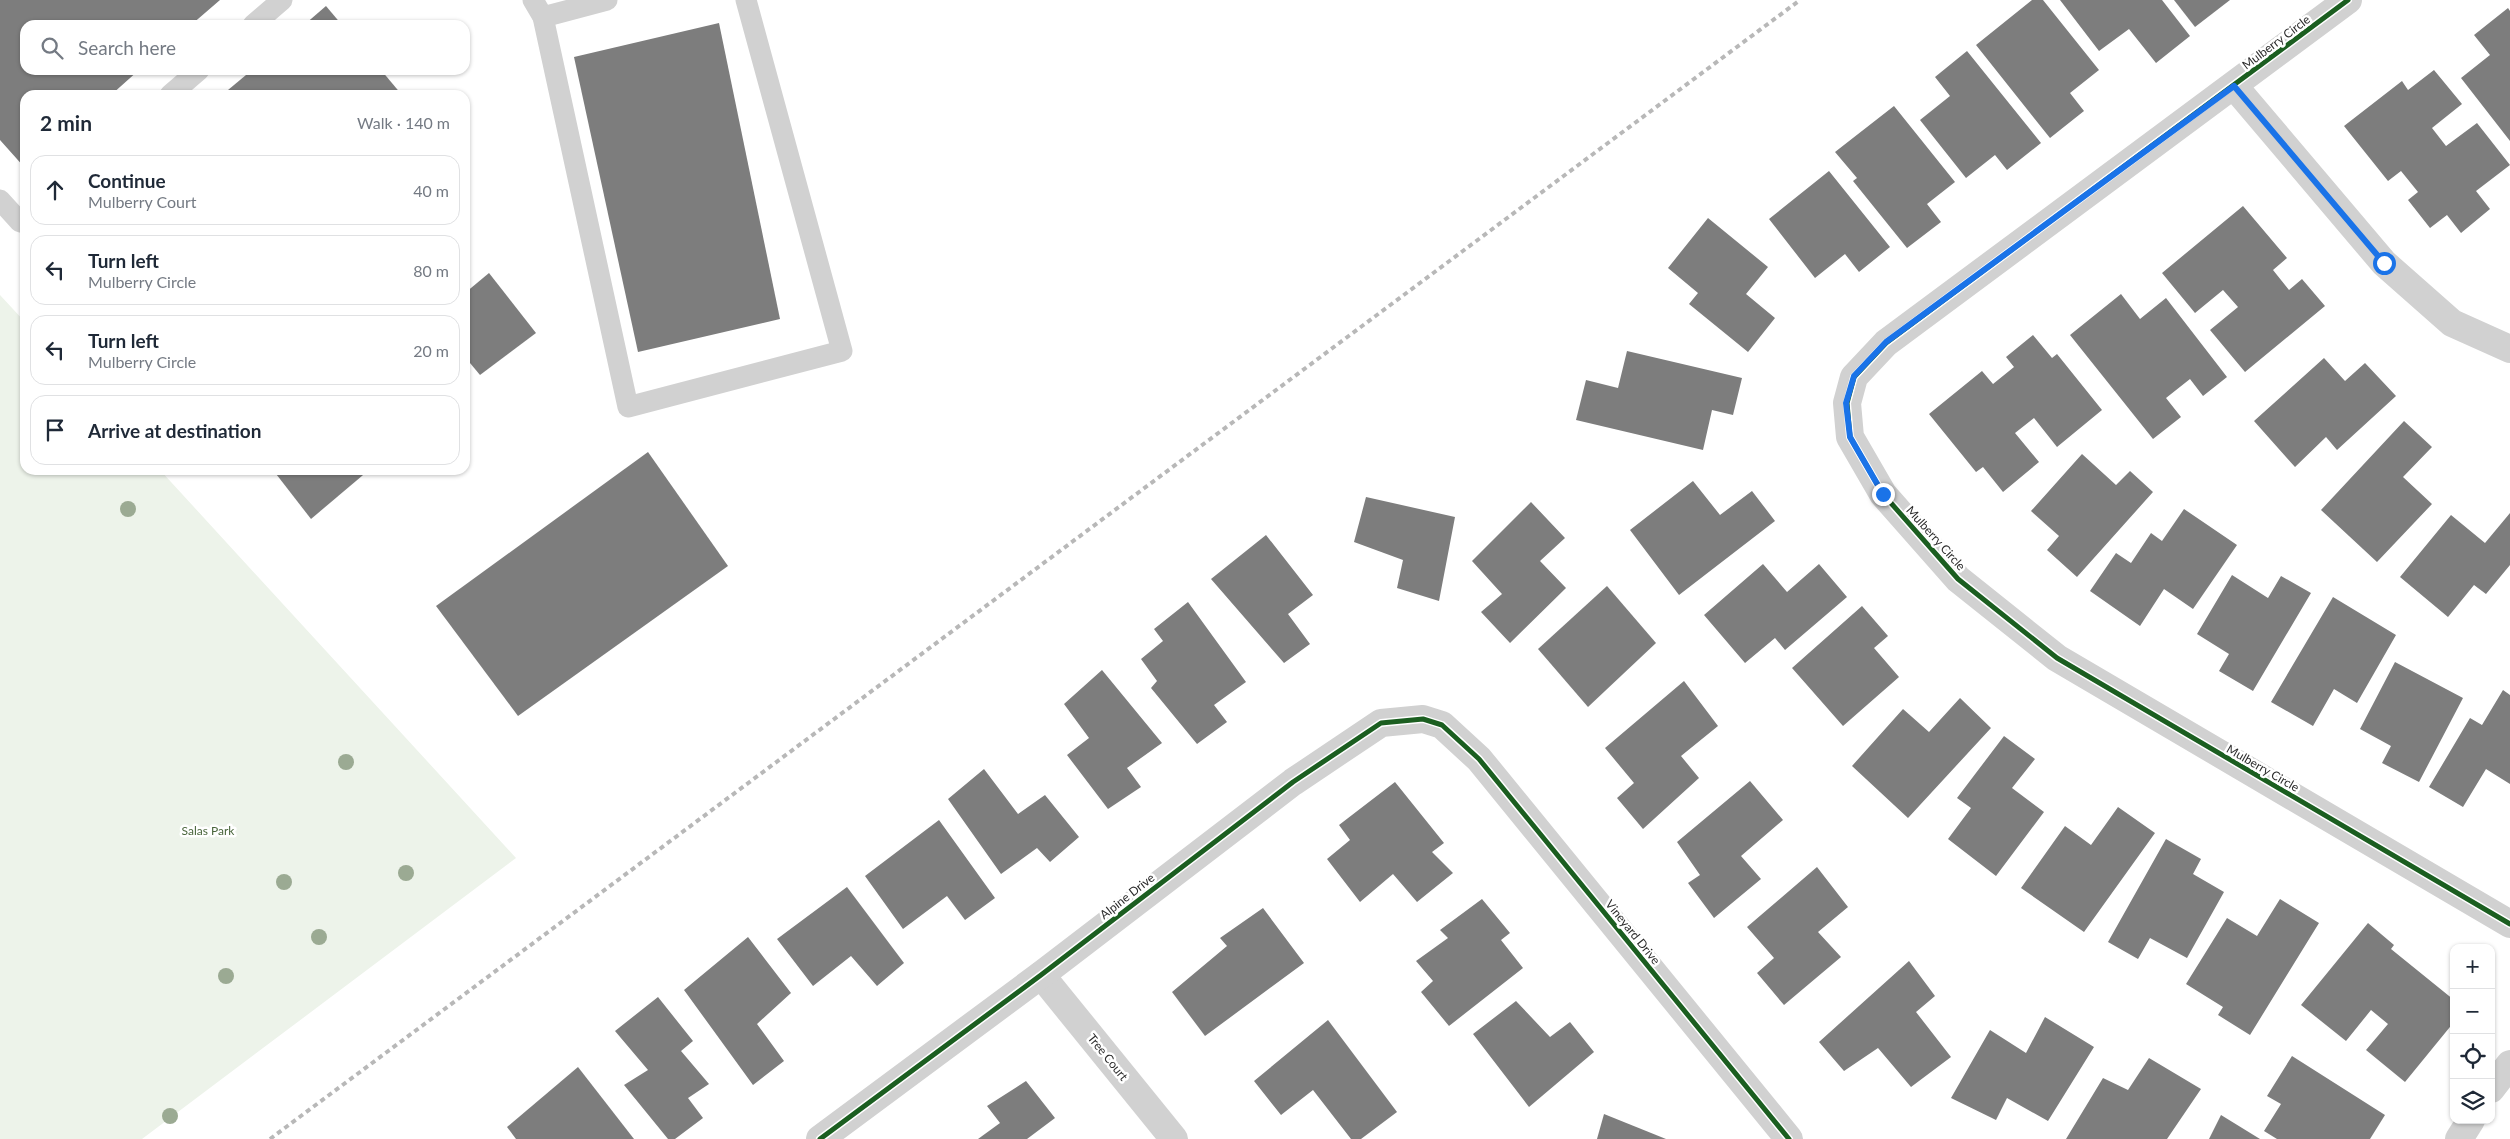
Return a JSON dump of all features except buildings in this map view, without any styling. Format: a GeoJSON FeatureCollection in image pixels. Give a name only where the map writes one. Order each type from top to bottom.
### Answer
{"type":"FeatureCollection","features":[{"type":"Feature","properties":{"kind":"street","name":"Mulberry Circle"},"geometry":{"type":"LineString","coordinates":[[2348,0],[1886,342],[1854,376],[1846,403],[1850,437],[1883,494],[1958,578],[2057,658],[2510,924]]}},
{"type":"Feature","properties":{"kind":"street"},"geometry":{"type":"LineString","coordinates":[[2234,86],[2384,263],[2452,323],[2510,349]]}},
{"type":"Feature","properties":{"kind":"street","name":"Alpine Drive"},"geometry":{"type":"LineString","coordinates":[[820,1139],[1041,975],[1293,782],[1381,723],[1423,719],[1442,725],[1458,740]]}},
{"type":"Feature","properties":{"kind":"street","name":"Vineyard Drive"},"geometry":{"type":"LineString","coordinates":[[1458,740],[1479,759],[1789,1139]]}},
{"type":"Feature","properties":{"kind":"street","name":"Tree Court"},"geometry":{"type":"LineString","coordinates":[[1041,975],[1174,1139]]}},
{"type":"Feature","properties":{"kind":"street"},"geometry":{"type":"LineString","coordinates":[[2495,1084],[2510,1064]]}},
{"type":"Feature","properties":{"kind":"street"},"geometry":{"type":"LineString","coordinates":[[2459,1139],[2468,1124]]}},
{"type":"Feature","properties":{"kind":"lane"},"geometry":{"type":"LineString","coordinates":[[259,20],[282,0]]}},
{"type":"Feature","properties":{"kind":"lane"},"geometry":{"type":"LineString","coordinates":[[607,0],[538,9],[628,407],[842,351],[746,0]]}},
{"type":"Feature","properties":{"kind":"lane"},"geometry":{"type":"LineString","coordinates":[[176,90],[194,75]]}},
{"type":"Feature","properties":{"kind":"lane"},"geometry":{"type":"LineString","coordinates":[[0,200],[20,218]]}},
{"type":"Feature","properties":{"kind":"green space","name":"Salas Park"},"geometry":{"type":"Polygon","coordinates":[[[0,295],[20,317],[20,475],[165,475],[516,858],[142,1139],[0,1139],[0,295]]]}},
{"type":"Feature","properties":{"kind":"railway"},"geometry":{"type":"LineString","coordinates":[[270,1139],[1800,0]]}},
{"type":"Feature","properties":{"kind":"cycle path"},"geometry":{"type":"LineString","coordinates":[[2348,0],[1886,343],[1854,377],[1847,403],[1850,437],[1883,494],[1958,579],[2057,658],[2510,924]]}},
{"type":"Feature","properties":{"kind":"cycle path"},"geometry":{"type":"LineString","coordinates":[[820,1139],[1041,975],[1293,782],[1381,723],[1423,719],[1442,725],[1479,759],[1789,1139]]}},
{"type":"Feature","properties":{"kind":"route"},"geometry":{"type":"LineString","coordinates":[[1883,494],[1850,437],[1846,403],[1854,376],[1886,342],[2234,86],[2384,263]]}}]}
